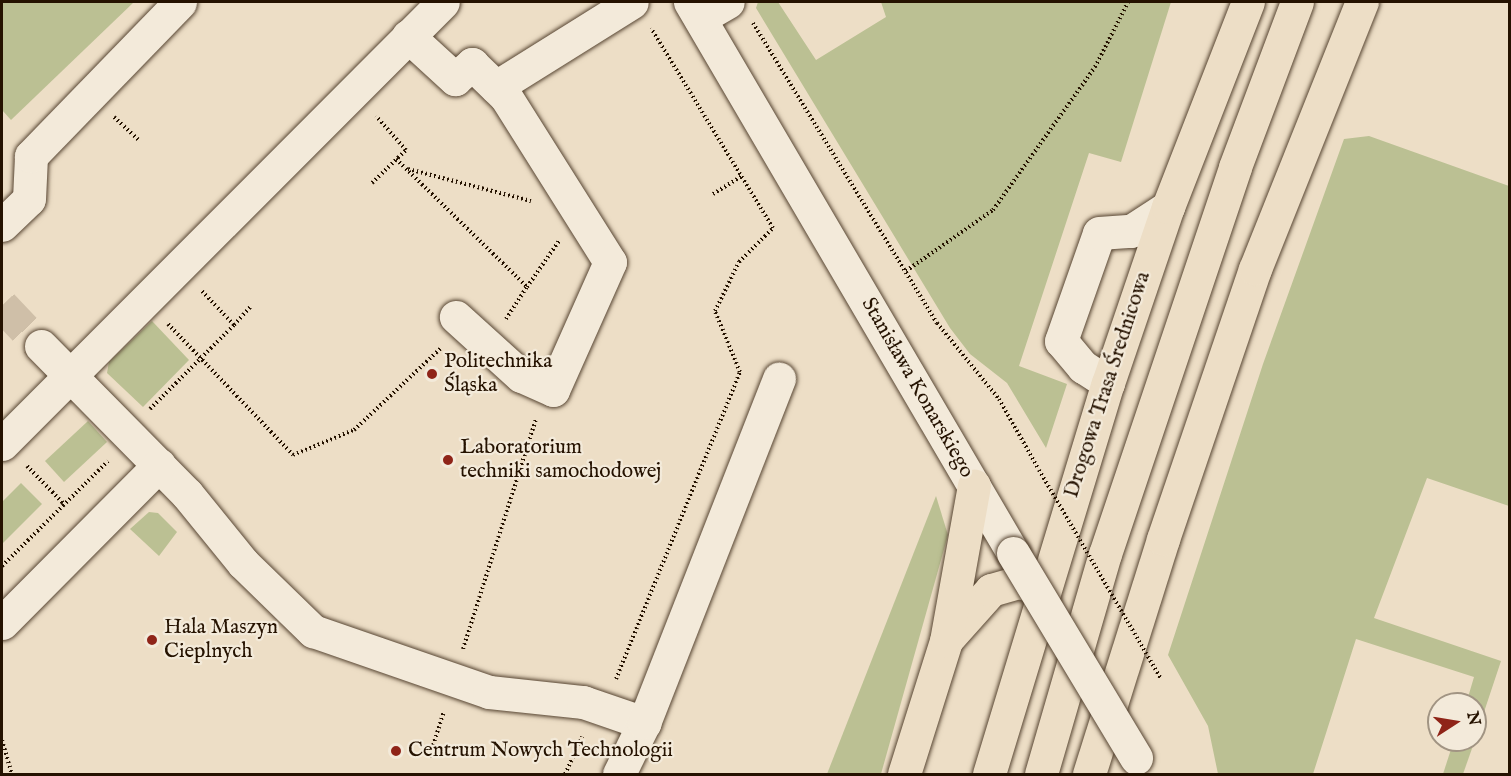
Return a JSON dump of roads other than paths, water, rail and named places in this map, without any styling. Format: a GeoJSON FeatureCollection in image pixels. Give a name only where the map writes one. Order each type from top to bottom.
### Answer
{"type":"FeatureCollection","features":[{"type":"Feature","properties":{"kind":"main road","name":"Drogowa Trasa Średnicowa"},"geometry":{"type":"LineString","coordinates":[[989,774],[1108,383],[1168,207],[1248,2]]}},
{"type":"Feature","properties":{"kind":"main road"},"geometry":{"type":"LineString","coordinates":[[1041,774],[1105,554],[1235,167],[1297,2]]}},
{"type":"Feature","properties":{"kind":"main road"},"geometry":{"type":"LineString","coordinates":[[1089,774],[1162,539],[1255,270],[1362,2]]}},
{"type":"Feature","properties":{"kind":"main road"},"geometry":{"type":"LineString","coordinates":[[904,774],[946,641],[974,486]]}},
{"type":"Feature","properties":{"kind":"main road"},"geometry":{"type":"LineString","coordinates":[[946,641],[991,590],[1019,582],[1034,586]]}},
{"type":"Feature","properties":{"kind":"street"},"geometry":{"type":"LineString","coordinates":[[2,225],[29,199],[31,156],[180,2]]}},
{"type":"Feature","properties":{"kind":"street"},"geometry":{"type":"LineString","coordinates":[[2,444],[68,374],[443,2]]}},
{"type":"Feature","properties":{"kind":"street"},"geometry":{"type":"LineString","coordinates":[[695,10],[740,11]]}},
{"type":"Feature","properties":{"kind":"street","name":"Stanisława Konarskiego"},"geometry":{"type":"LineString","coordinates":[[695,10],[1013,553],[1141,766]]}},
{"type":"Feature","properties":{"kind":"street"},"geometry":{"type":"LineString","coordinates":[[496,87],[640,11]]}},
{"type":"Feature","properties":{"kind":"street"},"geometry":{"type":"LineString","coordinates":[[408,36],[455,79],[471,64],[496,87],[610,262],[553,390],[521,376],[456,317]]}},
{"type":"Feature","properties":{"kind":"street"},"geometry":{"type":"LineString","coordinates":[[1108,383],[1083,367],[1061,341],[1099,233],[1131,231],[1168,207]]}},
{"type":"Feature","properties":{"kind":"street"},"geometry":{"type":"LineString","coordinates":[[41,346],[159,465],[226,546],[314,631],[489,692],[602,707],[644,723]]}},
{"type":"Feature","properties":{"kind":"street"},"geometry":{"type":"LineString","coordinates":[[619,774],[644,723],[779,378]]}},
{"type":"Feature","properties":{"kind":"street"},"geometry":{"type":"LineString","coordinates":[[2,623],[159,465]]}},
{"type":"Feature","properties":{"kind":"tunnel"},"geometry":{"type":"LineString","coordinates":[[2,305],[41,346]]}},
{"type":"Feature","properties":{"kind":"place","name":"Politechnika Śląska"},"geometry":{"type":"Point","coordinates":[432,374]}},
{"type":"Feature","properties":{"kind":"place","name":"Laboratorium techniki samochodowej"},"geometry":{"type":"Point","coordinates":[448,460]}},
{"type":"Feature","properties":{"kind":"place","name":"Hala Maszyn Cieplnych"},"geometry":{"type":"Point","coordinates":[152,640]}},
{"type":"Feature","properties":{"kind":"place","name":"Centrum Nowych Technologii"},"geometry":{"type":"Point","coordinates":[396,751]}}]}
